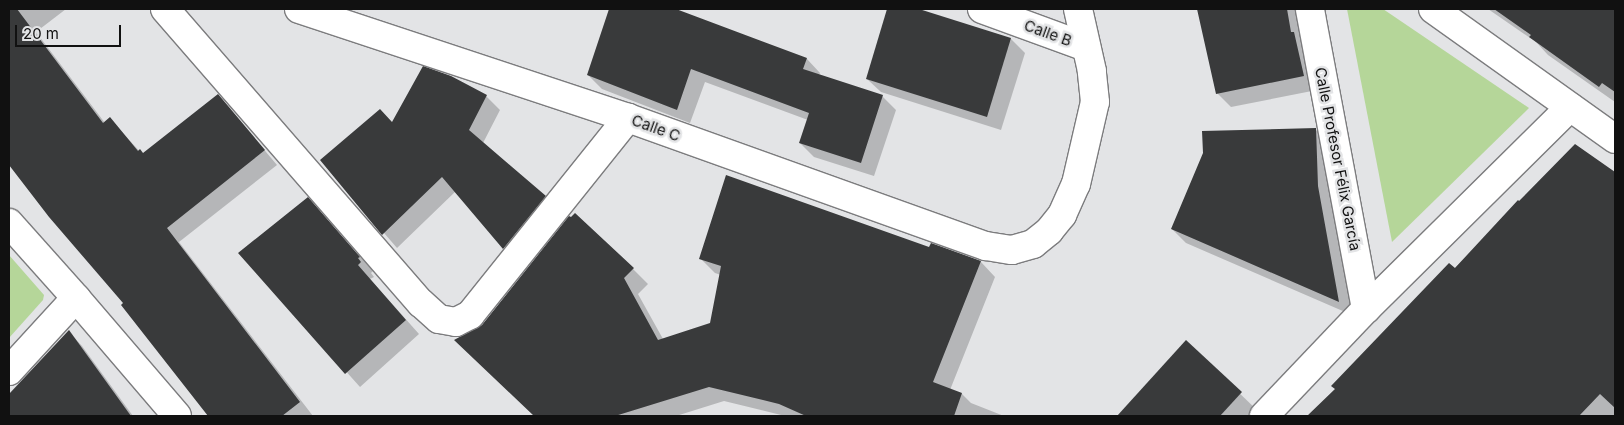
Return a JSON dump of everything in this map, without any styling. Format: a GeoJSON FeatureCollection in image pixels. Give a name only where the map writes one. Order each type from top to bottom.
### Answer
{"type":"FeatureCollection","features":[{"type":"Feature","properties":{"kind":"street"},"geometry":{"type":"LineString","coordinates":[[165,9],[420,303],[439,319],[456,322],[470,315],[628,118]]}},
{"type":"Feature","properties":{"kind":"street","name":"Calle C"},"geometry":{"type":"LineString","coordinates":[[299,9],[628,118],[986,246],[1012,250],[1033,244],[1050,231],[1062,215],[1076,184],[1095,102],[1092,71],[1086,47]]}},
{"type":"Feature","properties":{"kind":"street","name":"Calle B"},"geometry":{"type":"LineString","coordinates":[[982,9],[1086,47]]}},
{"type":"Feature","properties":{"kind":"street"},"geometry":{"type":"LineString","coordinates":[[1078,9],[1086,47]]}},
{"type":"Feature","properties":{"kind":"street","name":"Calle Profesor Félix García"},"geometry":{"type":"LineString","coordinates":[[1310,9],[1366,309]]}},
{"type":"Feature","properties":{"kind":"street"},"geometry":{"type":"LineString","coordinates":[[1433,9],[1615,140]]}},
{"type":"Feature","properties":{"kind":"street"},"geometry":{"type":"LineString","coordinates":[[1264,416],[1366,309],[1570,107]]}},
{"type":"Feature","properties":{"kind":"street"},"geometry":{"type":"LineString","coordinates":[[9,223],[177,416]]}},
{"type":"Feature","properties":{"kind":"street"},"geometry":{"type":"LineString","coordinates":[[9,371],[76,298]]}},
{"type":"Feature","properties":{"kind":"green space"},"geometry":{"type":"Polygon","coordinates":[[[1347,9],[1383,9],[1529,108],[1392,242],[1347,9]]]}},
{"type":"Feature","properties":{"kind":"green space"},"geometry":{"type":"Polygon","coordinates":[[[9,255],[44,295],[43,300],[9,338],[9,255]]]}},
{"type":"Feature","properties":{"kind":"building"},"geometry":{"type":"Polygon","coordinates":[[[9,9],[17,9],[103,123],[110,117],[138,151],[140,149],[143,153],[218,94],[265,150],[167,228],[300,402],[282,416],[208,416],[121,305],[123,303],[49,217],[9,165],[9,9]]]}},
{"type":"Feature","properties":{"kind":"building"},"geometry":{"type":"Polygon","coordinates":[[[609,9],[676,9],[807,58],[803,69],[883,95],[861,163],[799,143],[809,113],[691,69],[677,110],[587,75],[609,9]]]}},
{"type":"Feature","properties":{"kind":"building"},"geometry":{"type":"Polygon","coordinates":[[[887,9],[919,9],[1011,38],[987,117],[866,79],[887,9]]]}},
{"type":"Feature","properties":{"kind":"building"},"geometry":{"type":"Polygon","coordinates":[[[1197,9],[1287,9],[1291,32],[1294,32],[1304,76],[1216,94],[1197,9]]]}},
{"type":"Feature","properties":{"kind":"building"},"geometry":{"type":"Polygon","coordinates":[[[1494,9],[1615,9],[1615,92],[1602,83],[1599,87],[1529,37],[1531,35],[1494,9]]]}},
{"type":"Feature","properties":{"kind":"building"},"geometry":{"type":"Polygon","coordinates":[[[423,66],[451,76],[487,95],[469,130],[546,196],[503,249],[442,177],[382,235],[320,160],[380,109],[392,122],[423,66]]]}},
{"type":"Feature","properties":{"kind":"building"},"geometry":{"type":"Polygon","coordinates":[[[1316,128],[1318,186],[1339,302],[1171,229],[1203,153],[1202,131],[1316,128]]]}},
{"type":"Feature","properties":{"kind":"building"},"geometry":{"type":"Polygon","coordinates":[[[1575,144],[1615,172],[1615,408],[1600,394],[1579,416],[1307,416],[1335,389],[1331,386],[1449,263],[1455,268],[1518,200],[1575,144]]]}},
{"type":"Feature","properties":{"kind":"building"},"geometry":{"type":"Polygon","coordinates":[[[726,175],[929,247],[931,243],[981,261],[933,382],[962,393],[954,416],[806,416],[779,404],[709,387],[615,416],[534,416],[454,340],[482,325],[569,216],[571,217],[575,213],[634,268],[624,278],[658,340],[710,323],[721,266],[699,259],[726,175]]]}},
{"type":"Feature","properties":{"kind":"building"},"geometry":{"type":"Polygon","coordinates":[[[308,197],[360,257],[358,258],[361,262],[358,265],[406,320],[345,374],[238,253],[308,197]]]}},
{"type":"Feature","properties":{"kind":"building"},"geometry":{"type":"Polygon","coordinates":[[[69,330],[131,416],[9,416],[9,394],[69,330]]]}},
{"type":"Feature","properties":{"kind":"building"},"geometry":{"type":"Polygon","coordinates":[[[1186,340],[1242,392],[1220,416],[1117,416],[1186,340]]]}}]}
